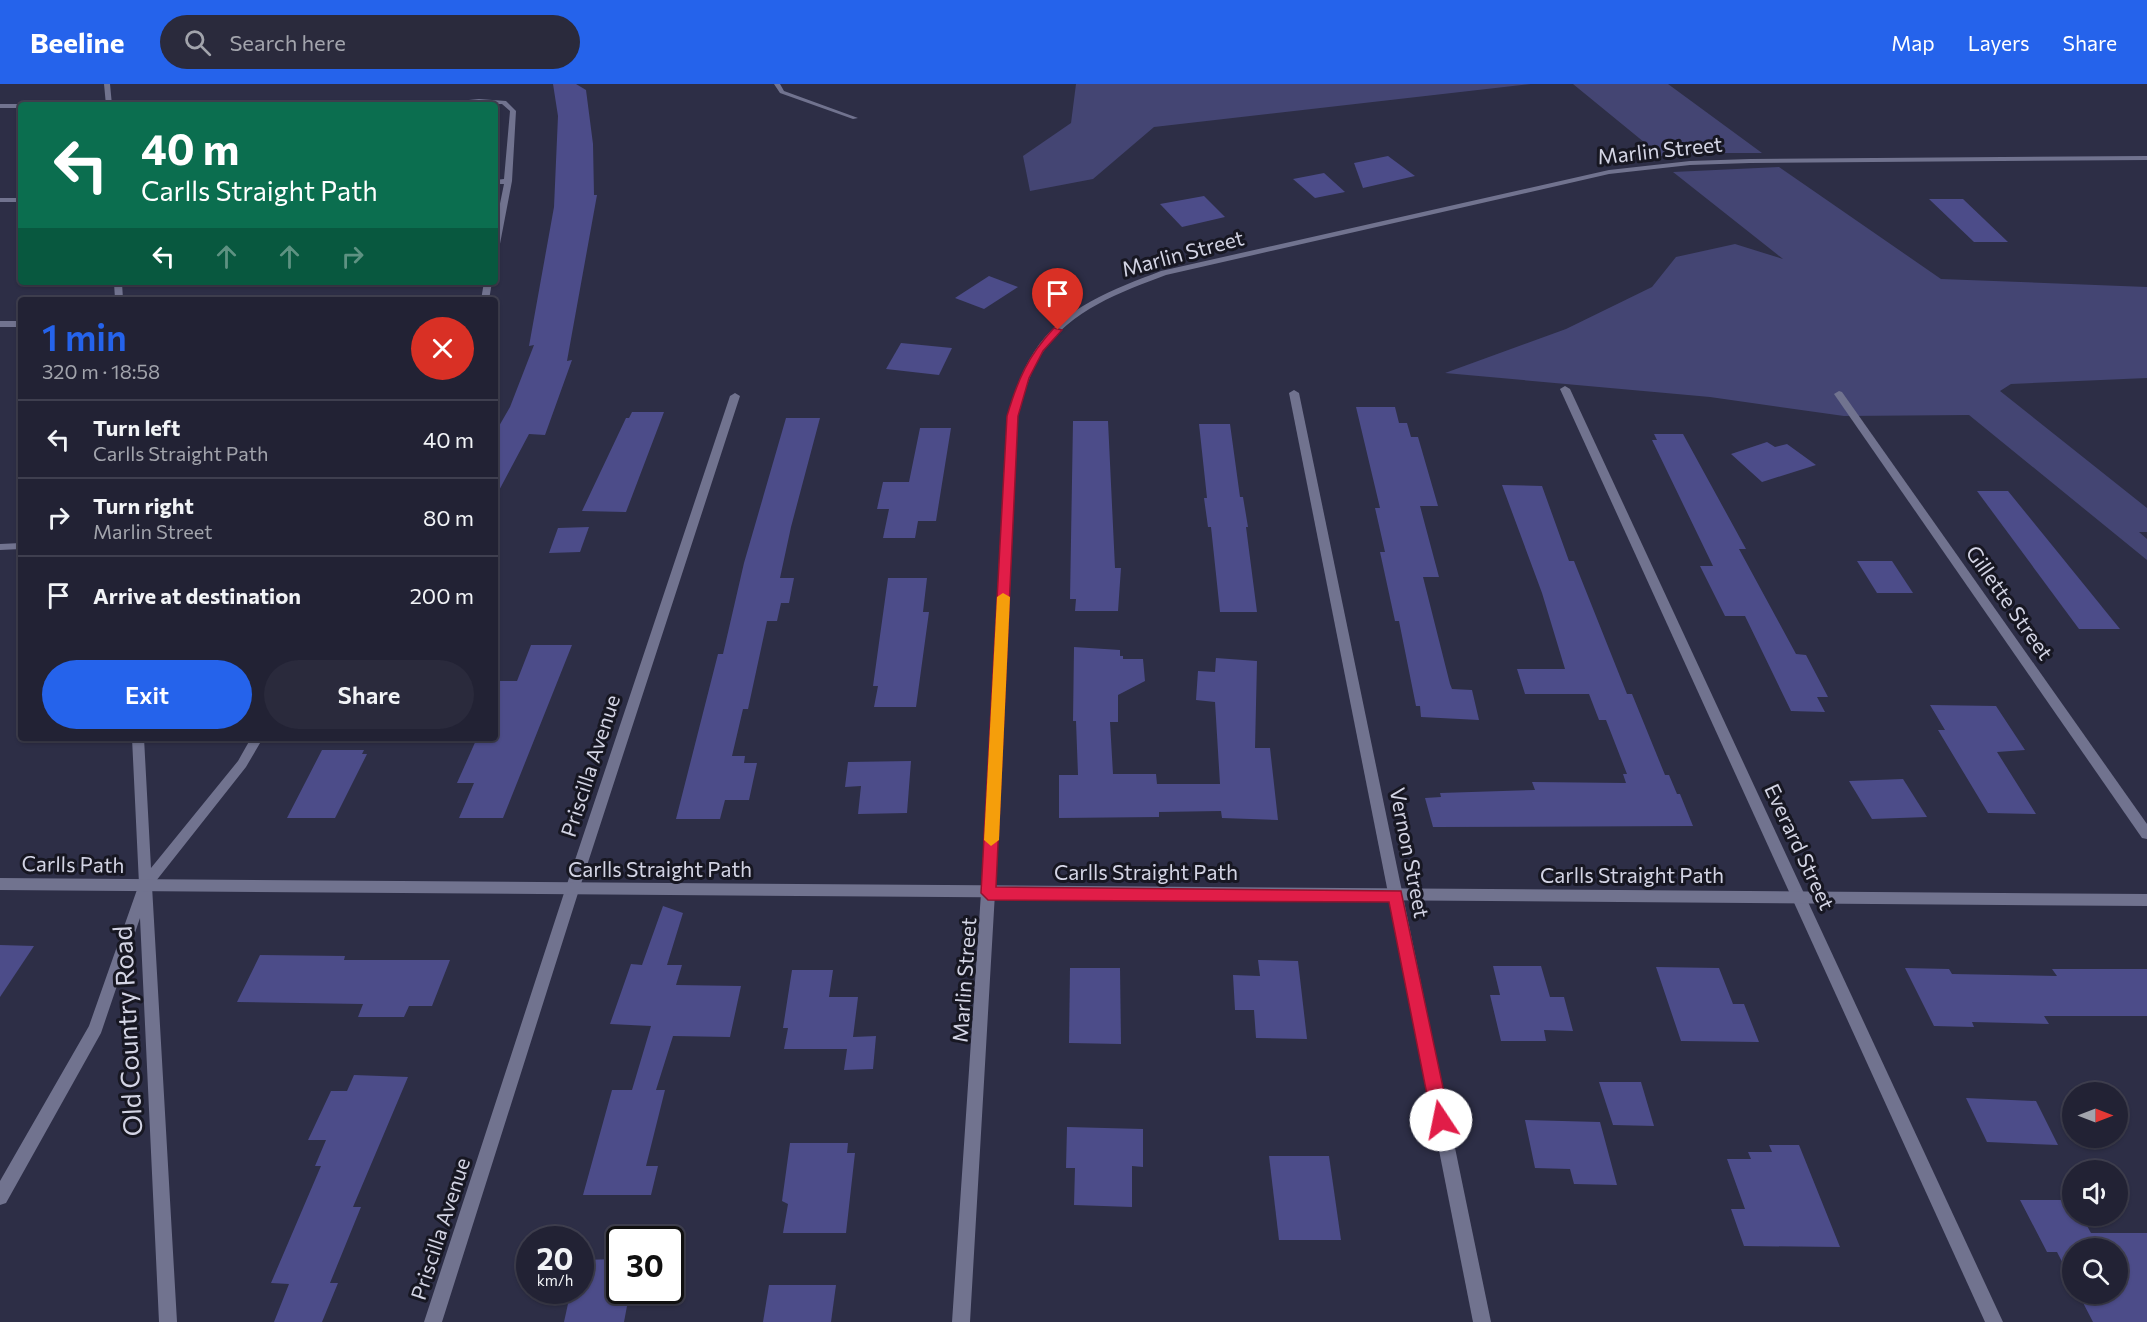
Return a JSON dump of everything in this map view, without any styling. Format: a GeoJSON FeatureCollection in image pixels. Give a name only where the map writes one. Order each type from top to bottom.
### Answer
{"type":"FeatureCollection","features":[{"type":"Feature","properties":{"kind":"street"},"geometry":{"type":"LineString","coordinates":[[107,84],[109,102]]}},
{"type":"Feature","properties":{"kind":"street"},"geometry":{"type":"LineString","coordinates":[[777,84],[782,92],[855,118]]}},
{"type":"Feature","properties":{"kind":"street"},"geometry":{"type":"LineString","coordinates":[[469,102],[504,102],[513,111],[508,180],[498,233]]}},
{"type":"Feature","properties":{"kind":"street"},"geometry":{"type":"LineString","coordinates":[[0,106],[18,105]]}},
{"type":"Feature","properties":{"kind":"street","name":"Marlin Street"},"geometry":{"type":"LineString","coordinates":[[961,1322],[988,893],[1012,416],[1024,378],[1039,350],[1058,330],[1086,307],[1121,289],[1164,273],[1609,172],[1690,163],[1750,161],[2147,158]]}},
{"type":"Feature","properties":{"kind":"street"},"geometry":{"type":"LineString","coordinates":[[498,182],[508,180]]}},
{"type":"Feature","properties":{"kind":"street"},"geometry":{"type":"LineString","coordinates":[[0,200],[18,200]]}},
{"type":"Feature","properties":{"kind":"street"},"geometry":{"type":"LineString","coordinates":[[0,324],[18,324]]}},
{"type":"Feature","properties":{"kind":"street","name":"Everard Street"},"geometry":{"type":"LineString","coordinates":[[1565,389],[1994,1322]]}},
{"type":"Feature","properties":{"kind":"street","name":"Vernon Street"},"geometry":{"type":"LineString","coordinates":[[1294,393],[1482,1322]]}},
{"type":"Feature","properties":{"kind":"street","name":"Gillette Street"},"geometry":{"type":"LineString","coordinates":[[1839,394],[2147,834]]}},
{"type":"Feature","properties":{"kind":"street","name":"Priscilla Avenue"},"geometry":{"type":"LineString","coordinates":[[433,1322],[735,396]]}},
{"type":"Feature","properties":{"kind":"street"},"geometry":{"type":"LineString","coordinates":[[0,546],[18,546]]}},
{"type":"Feature","properties":{"kind":"street","name":"Old Country Road"},"geometry":{"type":"LineString","coordinates":[[138,741],[168,1322]]}},
{"type":"Feature","properties":{"kind":"street"},"geometry":{"type":"LineString","coordinates":[[0,1197],[96,1028],[144,887],[242,764],[255,741]]}},
{"type":"Feature","properties":{"kind":"street","name":"Carlls Path"},"geometry":{"type":"LineString","coordinates":[[0,884],[144,887]]}},
{"type":"Feature","properties":{"kind":"street","name":"Carlls Straight Path"},"geometry":{"type":"LineString","coordinates":[[144,887],[2147,900]]}},
{"type":"Feature","properties":{"kind":"shaded area"},"geometry":{"type":"Polygon","coordinates":[[[1076,84],[1531,84],[1154,127],[1093,179],[1030,191],[1023,156],[1071,123],[1076,84]]]}},
{"type":"Feature","properties":{"kind":"shaded area"},"geometry":{"type":"Polygon","coordinates":[[[1573,84],[1668,84],[1762,153],[1661,156],[1573,84]]]}},
{"type":"Feature","properties":{"kind":"shaded area"},"geometry":{"type":"Polygon","coordinates":[[[1779,167],[1941,279],[2147,287],[2147,378],[2011,384],[2000,391],[2147,508],[2147,532],[2139,532],[2147,539],[2147,560],[1969,415],[1844,416],[1710,397],[1445,373],[1566,329],[1652,287],[1676,257],[1735,244],[1783,259],[1673,172],[1779,167]]]}},
{"type":"Feature","properties":{"kind":"building"},"geometry":{"type":"Polygon","coordinates":[[[553,84],[576,84],[586,90],[593,144],[594,195],[597,195],[567,361],[572,360],[545,435],[529,434],[498,492],[498,428],[510,407],[534,345],[529,346],[554,207],[558,116],[553,84]]]}},
{"type":"Feature","properties":{"kind":"building"},"geometry":{"type":"Polygon","coordinates":[[[1388,156],[1415,176],[1363,188],[1354,163],[1388,156]]]}},
{"type":"Feature","properties":{"kind":"building"},"geometry":{"type":"Polygon","coordinates":[[[1324,173],[1345,192],[1315,198],[1293,179],[1324,173]]]}},
{"type":"Feature","properties":{"kind":"building"},"geometry":{"type":"Polygon","coordinates":[[[1204,196],[1225,217],[1182,227],[1160,204],[1204,196]]]}},
{"type":"Feature","properties":{"kind":"building"},"geometry":{"type":"Polygon","coordinates":[[[1929,199],[1963,199],[2008,242],[1974,242],[1929,199]]]}},
{"type":"Feature","properties":{"kind":"building"},"geometry":{"type":"Polygon","coordinates":[[[989,276],[1018,287],[984,309],[955,298],[989,276]]]}},
{"type":"Feature","properties":{"kind":"building"},"geometry":{"type":"Polygon","coordinates":[[[901,343],[952,348],[939,375],[886,369],[901,343]]]}},
{"type":"Feature","properties":{"kind":"building"},"geometry":{"type":"Polygon","coordinates":[[[1356,407],[1395,407],[1399,423],[1407,423],[1411,437],[1418,437],[1438,506],[1420,506],[1439,577],[1423,577],[1450,684],[1452,689],[1472,690],[1479,720],[1421,717],[1420,706],[1416,706],[1399,621],[1395,621],[1380,552],[1385,552],[1375,508],[1380,508],[1356,407]]]}},
{"type":"Feature","properties":{"kind":"building"},"geometry":{"type":"Polygon","coordinates":[[[632,412],[664,412],[626,512],[582,511],[626,418],[629,418],[632,412]]]}},
{"type":"Feature","properties":{"kind":"building"},"geometry":{"type":"Polygon","coordinates":[[[786,418],[820,418],[780,578],[794,578],[789,603],[781,603],[777,621],[767,621],[748,709],[743,709],[732,756],[745,756],[744,763],[757,763],[749,800],[725,800],[720,819],[676,819],[718,654],[723,654],[744,563],[786,418]]]}},
{"type":"Feature","properties":{"kind":"building"},"geometry":{"type":"Polygon","coordinates":[[[1073,421],[1108,421],[1115,568],[1121,568],[1118,611],[1075,611],[1076,599],[1070,599],[1073,421]]]}},
{"type":"Feature","properties":{"kind":"building"},"geometry":{"type":"Polygon","coordinates":[[[1199,424],[1230,424],[1240,497],[1243,497],[1248,527],[1246,527],[1257,612],[1220,612],[1211,527],[1208,527],[1204,498],[1207,498],[1199,424]]]}},
{"type":"Feature","properties":{"kind":"building"},"geometry":{"type":"Polygon","coordinates":[[[920,428],[951,428],[936,521],[918,521],[915,538],[883,538],[889,509],[877,509],[883,482],[909,482],[920,428]]]}},
{"type":"Feature","properties":{"kind":"building"},"geometry":{"type":"Polygon","coordinates":[[[1654,434],[1683,434],[1746,549],[1739,549],[1796,654],[1806,655],[1828,697],[1817,697],[1825,712],[1791,711],[1745,616],[1725,616],[1700,566],[1713,566],[1652,440],[1657,440],[1654,434]]]}},
{"type":"Feature","properties":{"kind":"building"},"geometry":{"type":"Polygon","coordinates":[[[1767,442],[1775,447],[1787,444],[1816,465],[1762,482],[1731,454],[1767,442]]]}},
{"type":"Feature","properties":{"kind":"building"},"geometry":{"type":"Polygon","coordinates":[[[1502,485],[1542,486],[1569,561],[1574,561],[1627,694],[1632,694],[1665,775],[1669,775],[1677,794],[1680,794],[1693,826],[1433,827],[1425,798],[1441,797],[1440,793],[1535,790],[1532,782],[1626,783],[1623,774],[1627,774],[1606,720],[1599,720],[1589,694],[1525,694],[1517,669],[1565,669],[1542,593],[1502,485]]]}},
{"type":"Feature","properties":{"kind":"building"},"geometry":{"type":"Polygon","coordinates":[[[1977,491],[2008,491],[2120,629],[2079,629],[1977,491]]]}},
{"type":"Feature","properties":{"kind":"building"},"geometry":{"type":"Polygon","coordinates":[[[589,527],[580,552],[549,553],[558,528],[589,527]]]}},
{"type":"Feature","properties":{"kind":"building"},"geometry":{"type":"Polygon","coordinates":[[[1857,561],[1892,561],[1913,593],[1877,593],[1857,561]]]}},
{"type":"Feature","properties":{"kind":"building"},"geometry":{"type":"Polygon","coordinates":[[[888,578],[927,578],[923,612],[929,612],[916,707],[874,707],[878,686],[873,686],[888,578]]]}},
{"type":"Feature","properties":{"kind":"building"},"geometry":{"type":"Polygon","coordinates":[[[531,645],[572,645],[503,818],[459,818],[474,783],[457,783],[476,741],[498,741],[498,681],[517,681],[531,645]]]}},
{"type":"Feature","properties":{"kind":"building"},"geometry":{"type":"Polygon","coordinates":[[[1074,647],[1120,650],[1120,656],[1123,656],[1123,659],[1143,659],[1145,681],[1118,695],[1118,722],[1110,722],[1113,774],[1156,774],[1157,784],[1220,784],[1215,702],[1196,700],[1198,671],[1215,672],[1216,658],[1257,661],[1255,748],[1270,748],[1278,820],[1222,818],[1221,811],[1159,812],[1159,817],[1059,818],[1059,775],[1078,775],[1076,721],[1073,721],[1074,647]]]}},
{"type":"Feature","properties":{"kind":"building"},"geometry":{"type":"Polygon","coordinates":[[[1930,705],[1996,706],[2025,750],[1997,752],[2036,814],[1988,813],[1938,730],[1945,730],[1930,705]]]}},
{"type":"Feature","properties":{"kind":"building"},"geometry":{"type":"Polygon","coordinates":[[[322,750],[364,750],[362,754],[367,754],[335,818],[287,818],[322,750]]]}},
{"type":"Feature","properties":{"kind":"building"},"geometry":{"type":"Polygon","coordinates":[[[911,761],[907,813],[858,814],[861,786],[845,787],[848,762],[911,761]]]}},
{"type":"Feature","properties":{"kind":"building"},"geometry":{"type":"Polygon","coordinates":[[[1903,779],[1927,817],[1872,819],[1849,781],[1903,779]]]}},
{"type":"Feature","properties":{"kind":"building"},"geometry":{"type":"Polygon","coordinates":[[[663,906],[683,913],[667,965],[682,965],[676,985],[741,986],[730,1037],[673,1036],[656,1090],[665,1090],[646,1166],[658,1166],[651,1195],[583,1195],[612,1090],[632,1090],[651,1026],[610,1024],[631,964],[642,965],[663,906]]]}},
{"type":"Feature","properties":{"kind":"building"},"geometry":{"type":"Polygon","coordinates":[[[0,945],[34,946],[0,997],[0,945]]]}},
{"type":"Feature","properties":{"kind":"building"},"geometry":{"type":"Polygon","coordinates":[[[260,955],[345,956],[344,960],[450,960],[432,1006],[409,1006],[404,1017],[358,1017],[363,1004],[237,1002],[260,955]]]}},
{"type":"Feature","properties":{"kind":"building"},"geometry":{"type":"Polygon","coordinates":[[[1258,960],[1298,961],[1307,1039],[1256,1038],[1254,1010],[1235,1010],[1233,975],[1260,976],[1258,960]]]}},
{"type":"Feature","properties":{"kind":"building"},"geometry":{"type":"Polygon","coordinates":[[[1493,966],[1541,966],[1550,997],[1564,997],[1573,1031],[1544,1030],[1546,1041],[1501,1041],[1490,995],[1500,995],[1493,966]]]}},
{"type":"Feature","properties":{"kind":"building"},"geometry":{"type":"Polygon","coordinates":[[[1656,967],[1719,968],[1733,1004],[1744,1004],[1759,1042],[1681,1041],[1656,967]]]}},
{"type":"Feature","properties":{"kind":"building"},"geometry":{"type":"Polygon","coordinates":[[[1070,968],[1120,968],[1121,1044],[1069,1043],[1070,968]]]}},
{"type":"Feature","properties":{"kind":"building"},"geometry":{"type":"Polygon","coordinates":[[[1905,968],[1949,969],[1952,974],[2057,976],[2052,969],[2147,969],[2147,1016],[2044,1016],[2049,1024],[1972,1022],[1974,1027],[1934,1026],[1905,968]]]}},
{"type":"Feature","properties":{"kind":"building"},"geometry":{"type":"Polygon","coordinates":[[[792,970],[833,970],[829,997],[858,997],[853,1037],[876,1036],[873,1069],[844,1070],[847,1049],[784,1049],[788,1028],[783,1028],[792,970]]]}},
{"type":"Feature","properties":{"kind":"building"},"geometry":{"type":"Polygon","coordinates":[[[354,1075],[408,1077],[353,1207],[361,1207],[330,1283],[338,1283],[322,1322],[274,1322],[289,1284],[271,1283],[321,1166],[315,1166],[326,1140],[308,1140],[331,1091],[347,1091],[354,1075]]]}},
{"type":"Feature","properties":{"kind":"building"},"geometry":{"type":"Polygon","coordinates":[[[1599,1082],[1641,1082],[1654,1126],[1613,1125],[1599,1082]]]}},
{"type":"Feature","properties":{"kind":"building"},"geometry":{"type":"Polygon","coordinates":[[[1966,1098],[2036,1101],[2058,1145],[1987,1142],[1966,1098]]]}},
{"type":"Feature","properties":{"kind":"building"},"geometry":{"type":"Polygon","coordinates":[[[1525,1120],[1600,1122],[1617,1185],[1574,1184],[1570,1169],[1535,1168],[1525,1120]]]}},
{"type":"Feature","properties":{"kind":"building"},"geometry":{"type":"Polygon","coordinates":[[[1067,1127],[1143,1129],[1143,1167],[1132,1166],[1132,1207],[1074,1205],[1075,1168],[1066,1168],[1067,1127]]]}},
{"type":"Feature","properties":{"kind":"building"},"geometry":{"type":"Polygon","coordinates":[[[790,1143],[848,1143],[847,1153],[855,1153],[846,1233],[783,1233],[788,1204],[782,1201],[790,1143]]]}},
{"type":"Feature","properties":{"kind":"building"},"geometry":{"type":"Polygon","coordinates":[[[1769,1145],[1799,1145],[1840,1247],[1744,1246],[1731,1209],[1745,1209],[1727,1159],[1751,1159],[1748,1152],[1772,1152],[1769,1145]]]}},
{"type":"Feature","properties":{"kind":"building"},"geometry":{"type":"Polygon","coordinates":[[[1269,1156],[1329,1156],[1341,1240],[1279,1240],[1269,1156]]]}},
{"type":"Feature","properties":{"kind":"building"},"geometry":{"type":"Polygon","coordinates":[[[2020,1200],[2062,1200],[2062,1226],[2087,1226],[2091,1233],[2147,1233],[2147,1322],[2093,1322],[2084,1304],[2128,1304],[2128,1238],[2062,1238],[2062,1262],[2057,1252],[2047,1252],[2020,1200]]]}},
{"type":"Feature","properties":{"kind":"building"},"geometry":{"type":"Polygon","coordinates":[[[606,1259],[606,1304],[627,1304],[624,1322],[564,1322],[568,1304],[594,1304],[594,1260],[606,1259]]]}},
{"type":"Feature","properties":{"kind":"building"},"geometry":{"type":"Polygon","coordinates":[[[769,1285],[836,1285],[831,1322],[763,1322],[769,1285]]]}},
{"type":"Feature","properties":{"kind":"slow traffic"},"geometry":{"type":"LineString","coordinates":[[991,840],[1003,597]]}},
{"type":"Feature","properties":{"kind":"route"},"geometry":{"type":"LineString","coordinates":[[1058,330],[1039,350],[1024,378],[1012,416],[988,893],[1396,895],[1441,1120]]}}]}
